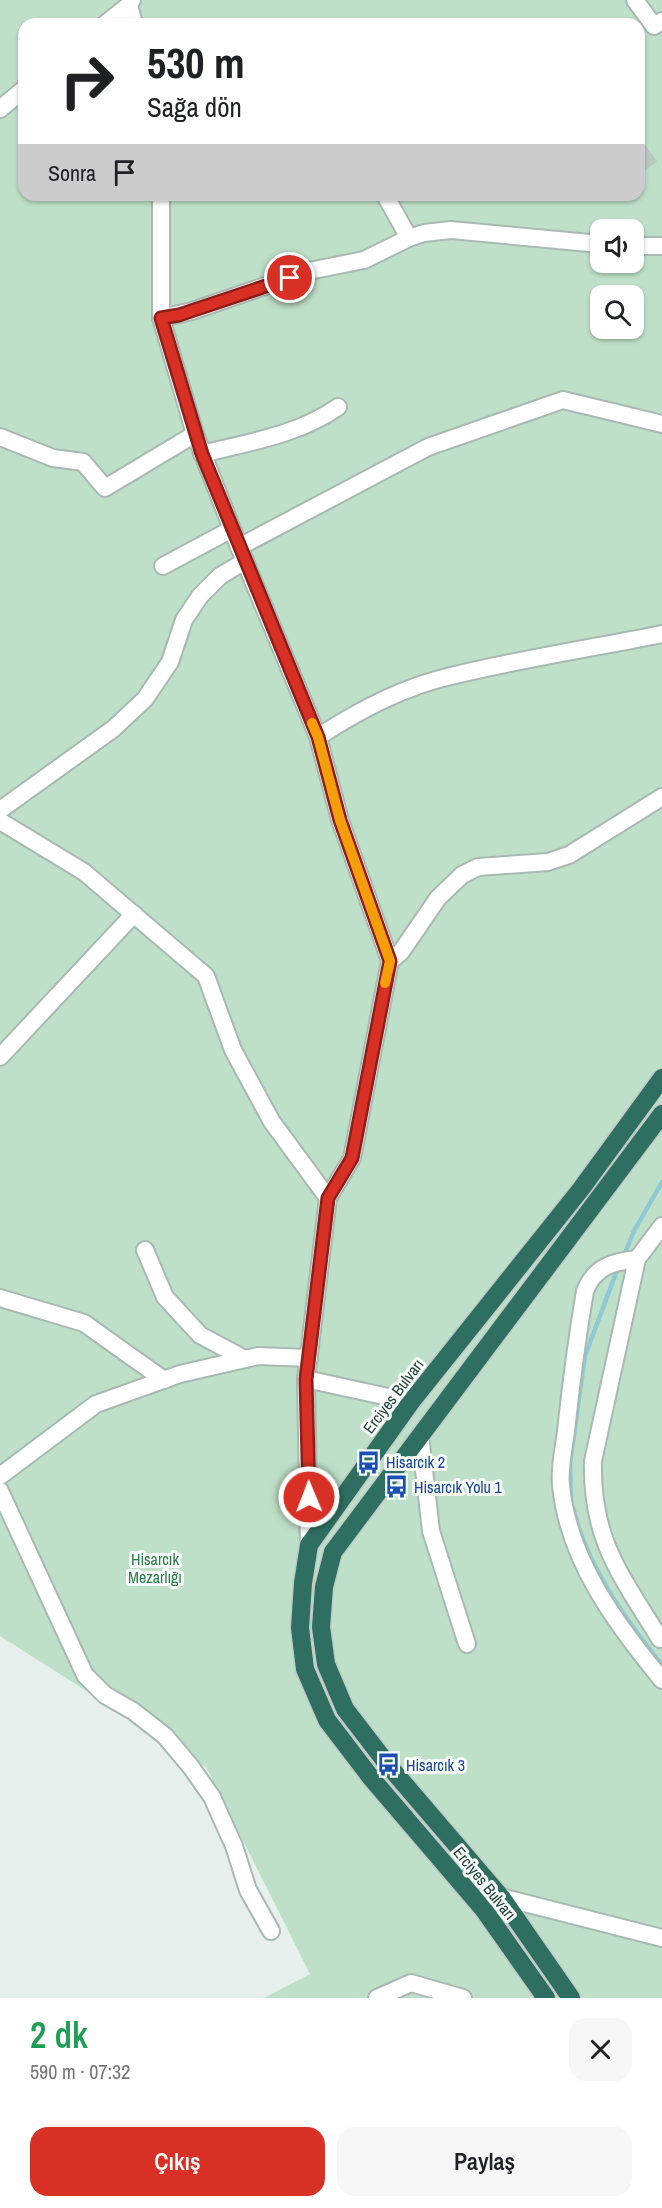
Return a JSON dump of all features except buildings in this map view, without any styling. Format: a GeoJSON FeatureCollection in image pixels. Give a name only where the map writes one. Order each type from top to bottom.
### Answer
{"type":"FeatureCollection","features":[{"type":"Feature","properties":{"kind":"highway","name":"Erciyes Bulvarı"},"geometry":{"type":"LineString","coordinates":[[546,1998],[484,1910],[372,1779],[327,1720],[305,1669],[300,1628],[303,1583],[309,1545],[411,1402],[581,1189],[662,1078]]}},
{"type":"Feature","properties":{"kind":"highway","name":"Erciyes Bulvarı"},"geometry":{"type":"LineString","coordinates":[[571,1998],[501,1897],[388,1766],[345,1709],[326,1664],[321,1627],[324,1587],[333,1552],[662,1114]]}},
{"type":"Feature","properties":{"kind":"street"},"geometry":{"type":"LineString","coordinates":[[635,0],[654,26],[662,21]]}},
{"type":"Feature","properties":{"kind":"street"},"geometry":{"type":"LineString","coordinates":[[112,18],[130,2]]}},
{"type":"Feature","properties":{"kind":"street"},"geometry":{"type":"LineString","coordinates":[[130,2],[133,18]]}},
{"type":"Feature","properties":{"kind":"street"},"geometry":{"type":"LineString","coordinates":[[0,109],[18,94]]}},
{"type":"Feature","properties":{"kind":"street"},"geometry":{"type":"LineString","coordinates":[[161,201],[161,318],[195,434],[318,737],[340,820],[390,961],[352,1158],[328,1198],[306,1379],[309,1545]]}},
{"type":"Feature","properties":{"kind":"street"},"geometry":{"type":"LineString","coordinates":[[387,201],[409,238]]}},
{"type":"Feature","properties":{"kind":"street"},"geometry":{"type":"LineString","coordinates":[[161,318],[179,315],[309,272],[363,260],[424,233],[451,230],[590,243]]}},
{"type":"Feature","properties":{"kind":"street"},"geometry":{"type":"LineString","coordinates":[[644,246],[662,246]]}},
{"type":"Feature","properties":{"kind":"street"},"geometry":{"type":"LineString","coordinates":[[0,810],[113,729],[146,699],[170,662],[184,620],[200,596],[242,554],[428,447],[563,400],[662,424]]}},
{"type":"Feature","properties":{"kind":"street"},"geometry":{"type":"LineString","coordinates":[[202,454],[294,430],[325,416],[338,407]]}},
{"type":"Feature","properties":{"kind":"street"},"geometry":{"type":"LineString","coordinates":[[0,437],[53,458],[83,462],[105,488],[195,434]]}},
{"type":"Feature","properties":{"kind":"street"},"geometry":{"type":"LineString","coordinates":[[164,566],[232,529]]}},
{"type":"Feature","properties":{"kind":"street"},"geometry":{"type":"LineString","coordinates":[[318,737],[349,717],[379,702],[450,676],[662,634]]}},
{"type":"Feature","properties":{"kind":"street"},"geometry":{"type":"LineString","coordinates":[[390,961],[400,952],[438,898],[462,875],[478,867],[548,862],[569,855],[662,797]]}},
{"type":"Feature","properties":{"kind":"street"},"geometry":{"type":"LineString","coordinates":[[0,821],[84,872],[206,976],[233,1050],[272,1122],[328,1198]]}},
{"type":"Feature","properties":{"kind":"street"},"geometry":{"type":"LineString","coordinates":[[0,1057],[134,914]]}},
{"type":"Feature","properties":{"kind":"street"},"geometry":{"type":"LineString","coordinates":[[662,1226],[627,1260],[605,1265],[596,1272],[585,1291],[573,1360],[560,1482],[565,1513],[589,1574],[631,1642],[662,1680]]}},
{"type":"Feature","properties":{"kind":"street"},"geometry":{"type":"LineString","coordinates":[[146,1250],[165,1298],[200,1335],[245,1359]]}},
{"type":"Feature","properties":{"kind":"street"},"geometry":{"type":"LineString","coordinates":[[627,1260],[593,1461],[592,1486],[595,1511],[611,1559],[660,1640]]}},
{"type":"Feature","properties":{"kind":"street"},"geometry":{"type":"LineString","coordinates":[[0,1298],[84,1323],[164,1380]]}},
{"type":"Feature","properties":{"kind":"street"},"geometry":{"type":"LineString","coordinates":[[0,1476],[96,1404],[164,1380],[258,1356],[309,1358]]}},
{"type":"Feature","properties":{"kind":"street"},"geometry":{"type":"LineString","coordinates":[[306,1379],[411,1402]]}},
{"type":"Feature","properties":{"kind":"street"},"geometry":{"type":"LineString","coordinates":[[420,1435],[431,1531],[467,1644]]}},
{"type":"Feature","properties":{"kind":"street"},"geometry":{"type":"LineString","coordinates":[[0,1491],[85,1675],[105,1695],[133,1711],[165,1736],[191,1767],[212,1797],[234,1846],[248,1890],[271,1930]]}},
{"type":"Feature","properties":{"kind":"street"},"geometry":{"type":"LineString","coordinates":[[501,1897],[662,1938]]}},
{"type":"Feature","properties":{"kind":"street"},"geometry":{"type":"LineString","coordinates":[[377,1998],[411,1983],[463,1998]]}},
{"type":"Feature","properties":{"kind":"green space","name":"Hisarcık Mezarlığı"},"geometry":{"type":"Polygon","coordinates":[[[0,0],[662,0],[662,1998],[264,1998],[310,1974],[206,1767],[0,1636],[0,0]]]}},
{"type":"Feature","properties":{"kind":"waterway"},"geometry":{"type":"LineString","coordinates":[[623,1258],[634,1231],[662,1182]]}},
{"type":"Feature","properties":{"kind":"waterway"},"geometry":{"type":"LineString","coordinates":[[571,1498],[570,1463],[585,1356],[619,1265]]}},
{"type":"Feature","properties":{"kind":"waterway"},"geometry":{"type":"LineString","coordinates":[[573,1507],[587,1550],[608,1591],[662,1665]]}},
{"type":"Feature","properties":{"kind":"slow traffic"},"geometry":{"type":"LineString","coordinates":[[312,723],[318,737],[340,820],[390,961],[385,983]]}},
{"type":"Feature","properties":{"kind":"place","name":"Hisarcık 2"},"geometry":{"type":"Point","coordinates":[368,1462]}},
{"type":"Feature","properties":{"kind":"place","name":"Hisarcık Yolu 1"},"geometry":{"type":"Point","coordinates":[396,1487]}},
{"type":"Feature","properties":{"kind":"place","name":"Hisarcık 3"},"geometry":{"type":"Point","coordinates":[388,1765]}},
{"type":"Feature","properties":{"kind":"route"},"geometry":{"type":"LineString","coordinates":[[290,278],[179,315],[161,318],[202,454],[318,737],[340,820],[390,961],[352,1158],[328,1198],[306,1379],[309,1497]]}}]}
